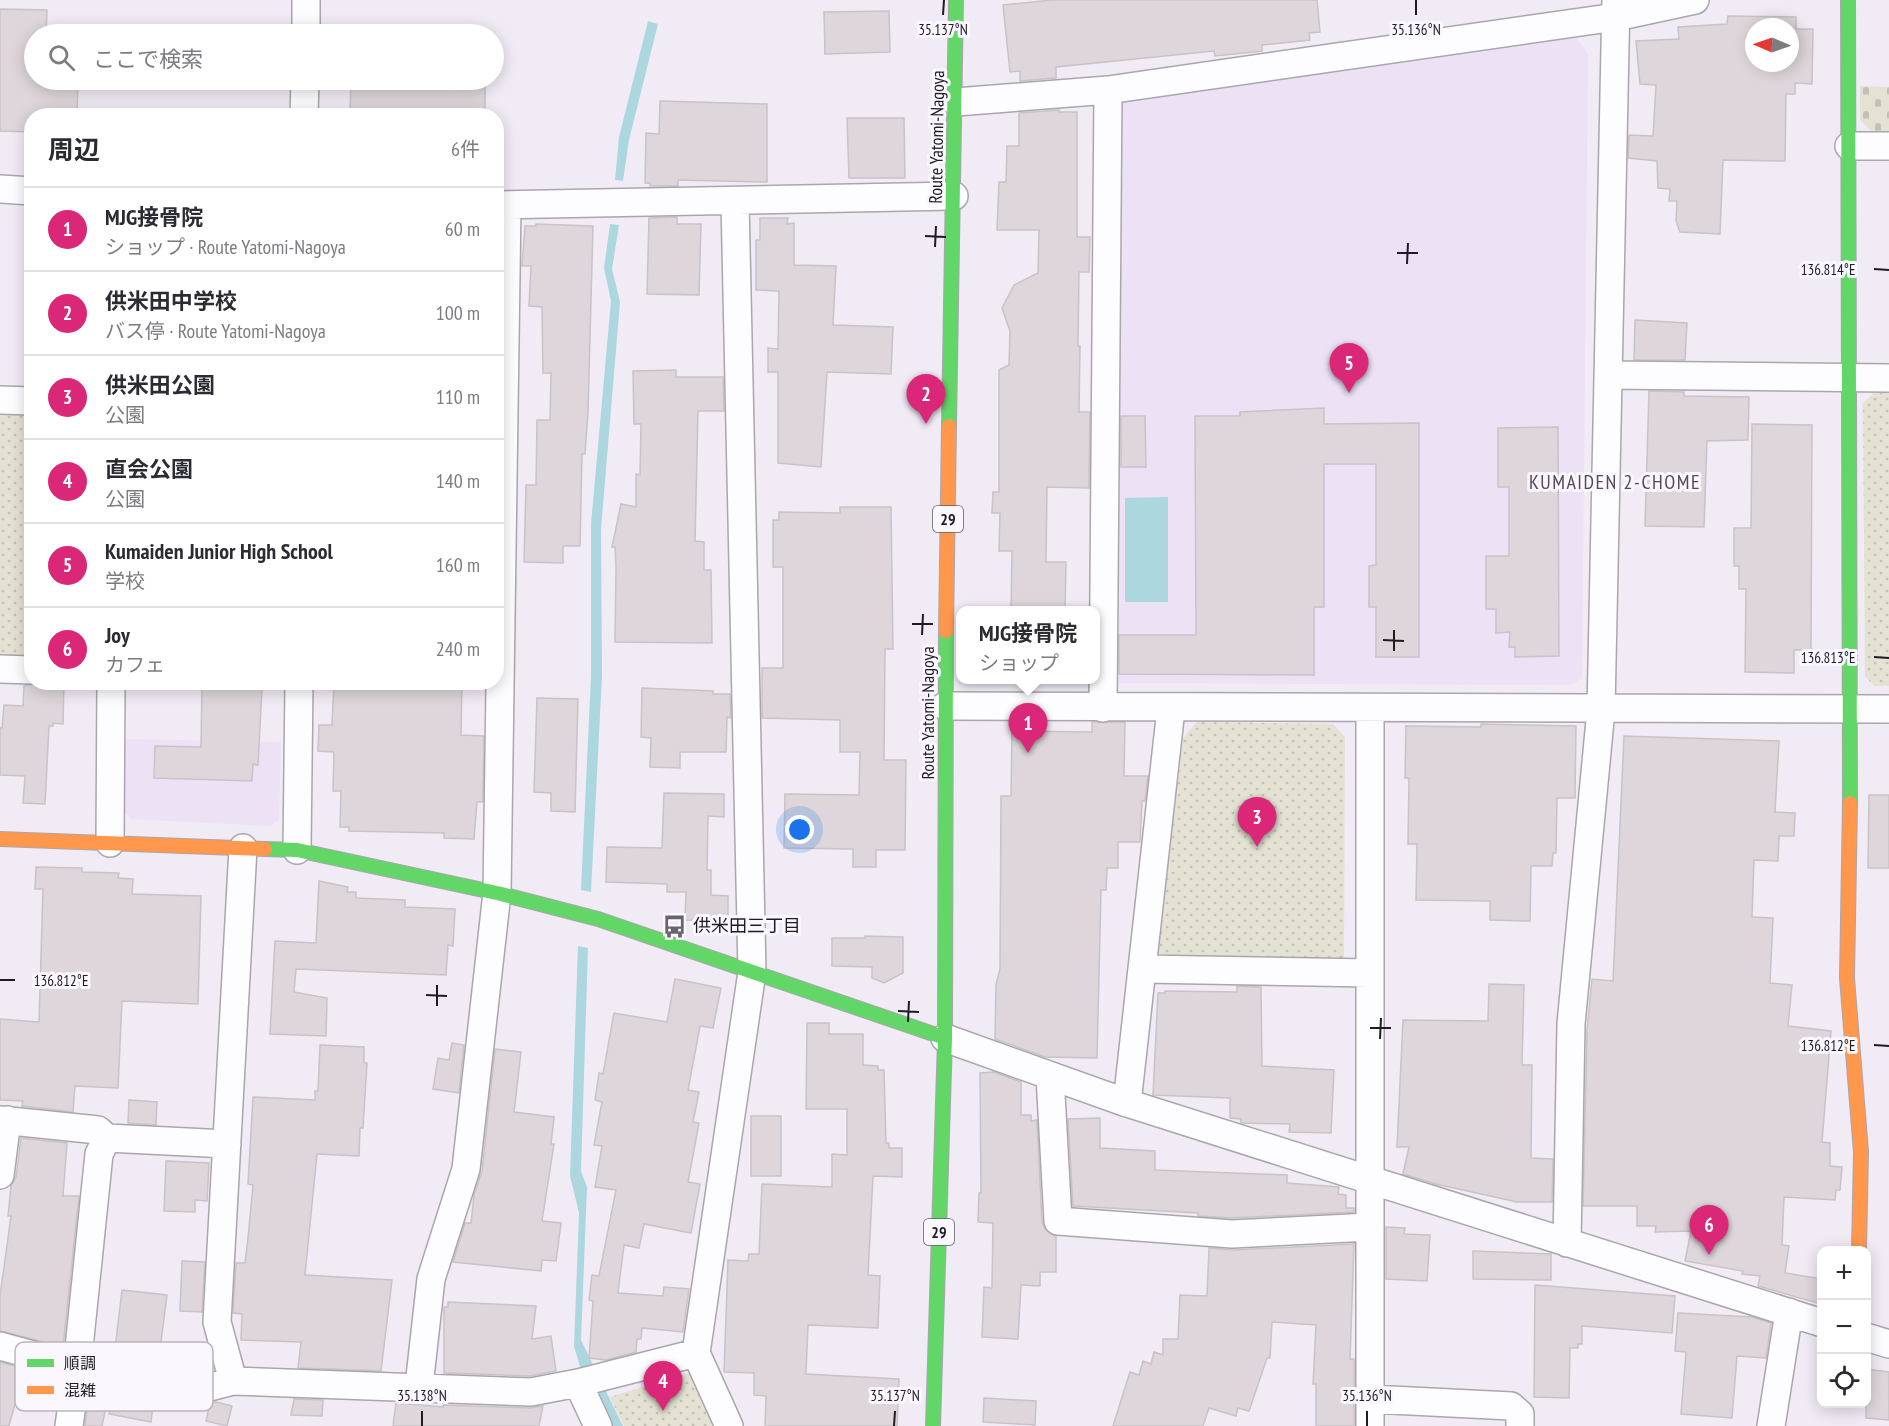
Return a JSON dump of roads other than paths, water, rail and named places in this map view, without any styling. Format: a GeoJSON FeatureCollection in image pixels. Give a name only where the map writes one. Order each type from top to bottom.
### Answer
{"type":"FeatureCollection","features":[{"type":"Feature","properties":{"kind":"street"},"geometry":{"type":"LineString","coordinates":[[306,0],[306,24]]}},
{"type":"Feature","properties":{"kind":"street","name":"Route Yatomi-Nagoya"},"geometry":{"type":"LineString","coordinates":[[933,1426],[945,1038],[945,706],[956,0]]}},
{"type":"Feature","properties":{"kind":"street"},"geometry":{"type":"LineString","coordinates":[[956,102],[1108,90],[1616,8],[1695,0]]}},
{"type":"Feature","properties":{"kind":"street"},"geometry":{"type":"LineString","coordinates":[[1848,0],[1852,709],[1847,978],[1861,1152],[1859,1246]]}},
{"type":"Feature","properties":{"kind":"street"},"geometry":{"type":"LineString","coordinates":[[1567,1243],[1571,1024],[1601,710],[1616,8]]}},
{"type":"Feature","properties":{"kind":"street"},"geometry":{"type":"LineString","coordinates":[[304,108],[305,90]]}},
{"type":"Feature","properties":{"kind":"street"},"geometry":{"type":"LineString","coordinates":[[1102,708],[1108,90]]}},
{"type":"Feature","properties":{"kind":"street"},"geometry":{"type":"LineString","coordinates":[[1849,146],[1889,146]]}},
{"type":"Feature","properties":{"kind":"street"},"geometry":{"type":"LineString","coordinates":[[0,189],[24,190]]}},
{"type":"Feature","properties":{"kind":"street"},"geometry":{"type":"LineString","coordinates":[[504,205],[954,196]]}},
{"type":"Feature","properties":{"kind":"street"},"geometry":{"type":"LineString","coordinates":[[729,1426],[696,1353],[752,972],[735,202]]}},
{"type":"Feature","properties":{"kind":"street"},"geometry":{"type":"LineString","coordinates":[[1608,375],[1889,378]]}},
{"type":"Feature","properties":{"kind":"street"},"geometry":{"type":"LineString","coordinates":[[0,400],[24,401]]}},
{"type":"Feature","properties":{"kind":"street"},"geometry":{"type":"LineString","coordinates":[[0,669],[24,670]]}},
{"type":"Feature","properties":{"kind":"street"},"geometry":{"type":"LineString","coordinates":[[110,843],[111,690]]}},
{"type":"Feature","properties":{"kind":"street"},"geometry":{"type":"LineString","coordinates":[[297,850],[299,690]]}},
{"type":"Feature","properties":{"kind":"street"},"geometry":{"type":"LineString","coordinates":[[419,1386],[431,1279],[466,1169],[497,893],[498,690]]}},
{"type":"Feature","properties":{"kind":"street"},"geometry":{"type":"LineString","coordinates":[[945,706],[1370,710],[1889,709]]}},
{"type":"Feature","properties":{"kind":"street"},"geometry":{"type":"LineString","coordinates":[[1128,1103],[1172,709]]}},
{"type":"Feature","properties":{"kind":"street"},"geometry":{"type":"LineString","coordinates":[[1370,710],[1370,1426]]}},
{"type":"Feature","properties":{"kind":"street"},"geometry":{"type":"LineString","coordinates":[[0,839],[297,850],[497,893],[598,919],[1128,1103],[1817,1322]]}},
{"type":"Feature","properties":{"kind":"street"},"geometry":{"type":"LineString","coordinates":[[233,1381],[217,1322],[243,848]]}},
{"type":"Feature","properties":{"kind":"street"},"geometry":{"type":"LineString","coordinates":[[1143,969],[1370,973]]}},
{"type":"Feature","properties":{"kind":"street"},"geometry":{"type":"LineString","coordinates":[[1050,1076],[1058,1221],[1232,1234],[1370,1227]]}},
{"type":"Feature","properties":{"kind":"street"},"geometry":{"type":"LineString","coordinates":[[0,1175],[4,1120],[98,1130],[107,1138],[227,1144]]}},
{"type":"Feature","properties":{"kind":"street"},"geometry":{"type":"LineString","coordinates":[[80,1342],[99,1154],[107,1138]]}},
{"type":"Feature","properties":{"kind":"street"},"geometry":{"type":"LineString","coordinates":[[1771,1426],[1790,1312]]}},
{"type":"Feature","properties":{"kind":"street"},"geometry":{"type":"LineString","coordinates":[[1871,1339],[1889,1344]]}},
{"type":"Feature","properties":{"kind":"street"},"geometry":{"type":"LineString","coordinates":[[0,1346],[15,1350]]}},
{"type":"Feature","properties":{"kind":"street"},"geometry":{"type":"LineString","coordinates":[[213,1386],[233,1381],[419,1386],[531,1392],[588,1381],[696,1353]]}},
{"type":"Feature","properties":{"kind":"street"},"geometry":{"type":"LineString","coordinates":[[588,1381],[598,1426]]}},
{"type":"Feature","properties":{"kind":"street"},"geometry":{"type":"LineString","coordinates":[[1371,1399],[1511,1406],[1520,1414],[1520,1426]]}},
{"type":"Feature","properties":{"kind":"street"},"geometry":{"type":"LineString","coordinates":[[69,1426],[71,1411]]}},
{"type":"Feature","properties":{"kind":"water"},"geometry":{"type":"Polygon","coordinates":[[[648,21],[658,24],[629,140],[623,181],[615,180],[619,137],[648,21]]]}},
{"type":"Feature","properties":{"kind":"water"},"geometry":{"type":"Polygon","coordinates":[[[610,224],[619,225],[612,269],[620,302],[601,529],[602,676],[591,892],[581,890],[591,676],[591,524],[611,301],[604,268],[610,224]]]}},
{"type":"Feature","properties":{"kind":"water"},"geometry":{"type":"Polygon","coordinates":[[[1168,497],[1168,602],[1125,602],[1125,498],[1168,497]]]}},
{"type":"Feature","properties":{"kind":"water"},"geometry":{"type":"Polygon","coordinates":[[[578,946],[588,948],[581,1171],[587,1187],[581,1340],[623,1426],[612,1426],[582,1374],[574,1346],[579,1213],[570,1176],[578,946]]]}},
{"type":"Feature","properties":{"kind":"place","name":"Kumaiden Junior High School"},"geometry":{"type":"Point","coordinates":[1349,393]}},
{"type":"Feature","properties":{"kind":"place","name":"供米田中学校"},"geometry":{"type":"Point","coordinates":[926,424]}},
{"type":"Feature","properties":{"kind":"place","name":"MJG接骨院"},"geometry":{"type":"Point","coordinates":[1028,753]}},
{"type":"Feature","properties":{"kind":"place","name":"供米田公園"},"geometry":{"type":"Point","coordinates":[1257,847]}},
{"type":"Feature","properties":{"kind":"place","name":"供米田三丁目"},"geometry":{"type":"Point","coordinates":[675,926]}},
{"type":"Feature","properties":{"kind":"place","name":"Joy"},"geometry":{"type":"Point","coordinates":[1709,1255]}},
{"type":"Feature","properties":{"kind":"place","name":"直会公園"},"geometry":{"type":"Point","coordinates":[663,1411]}},
{"type":"Feature","properties":{"kind":"district","name":"KUMAIDEN 2-CHOME"},"geometry":{"type":"Point","coordinates":[1615,482]}}]}
